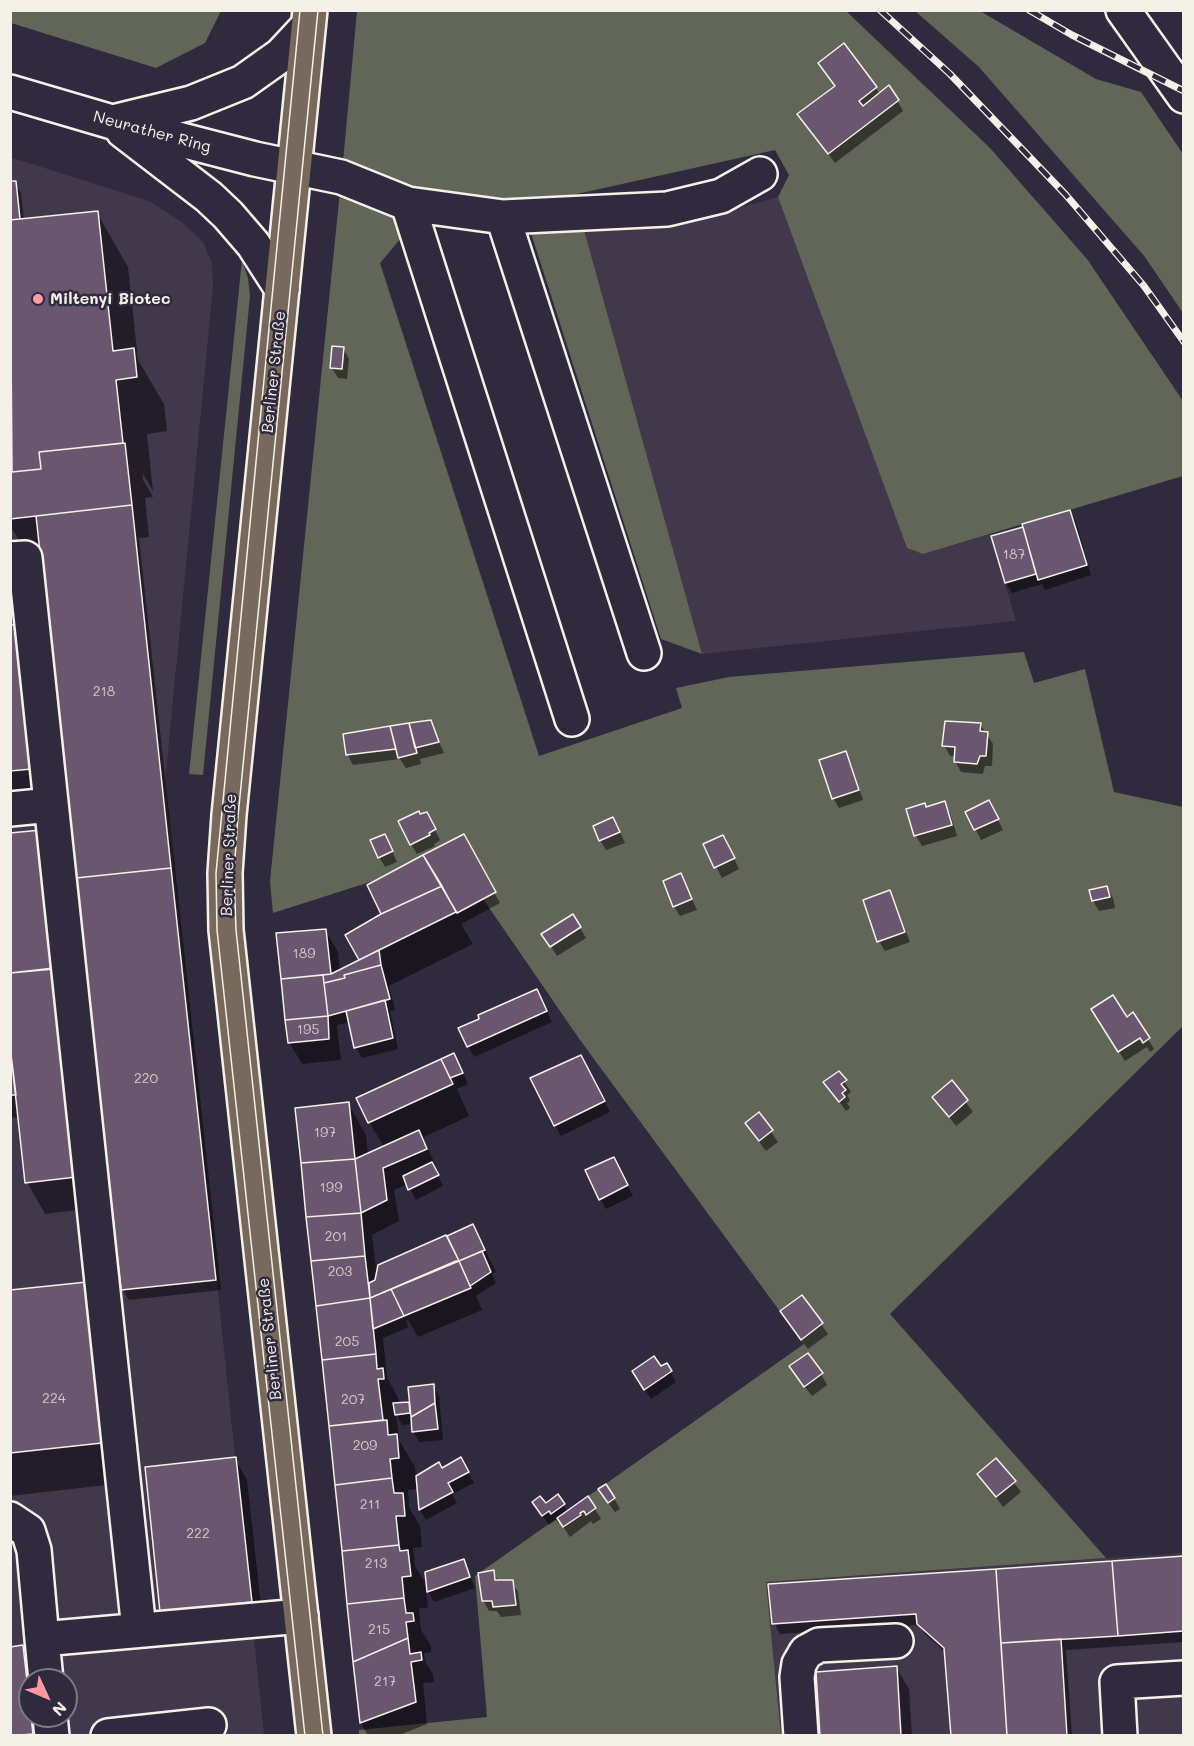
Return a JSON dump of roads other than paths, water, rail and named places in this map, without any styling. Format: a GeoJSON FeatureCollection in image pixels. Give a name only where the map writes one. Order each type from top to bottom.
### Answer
{"type":"FeatureCollection","features":[{"type":"Feature","properties":{"kind":"main road","name":"Berliner Straße"},"geometry":{"type":"LineString","coordinates":[[309,18],[229,815],[225,885],[227,942],[314,1736]]}},
{"type":"Feature","properties":{"kind":"street"},"geometry":{"type":"LineString","coordinates":[[1124,10],[1184,96]]}},
{"type":"Feature","properties":{"kind":"street"},"geometry":{"type":"LineString","coordinates":[[112,122],[190,103],[243,82],[281,55],[309,18]]}},
{"type":"Feature","properties":{"kind":"street","name":"Neurather Ring"},"geometry":{"type":"LineString","coordinates":[[10,92],[112,122],[341,177],[408,204],[503,217],[667,209],[721,195],[760,174]]}},
{"type":"Feature","properties":{"kind":"street"},"geometry":{"type":"LineString","coordinates":[[112,122],[209,197],[228,215],[253,244],[282,289]]}},
{"type":"Feature","properties":{"kind":"street"},"geometry":{"type":"LineString","coordinates":[[408,204],[572,718]]}},
{"type":"Feature","properties":{"kind":"street"},"geometry":{"type":"LineString","coordinates":[[503,217],[644,653]]}},
{"type":"Feature","properties":{"kind":"street"},"geometry":{"type":"LineString","coordinates":[[10,559],[25,558],[139,1630]]}},
{"type":"Feature","properties":{"kind":"street"},"geometry":{"type":"LineString","coordinates":[[10,809],[51,805]]}},
{"type":"Feature","properties":{"kind":"street"},"geometry":{"type":"LineString","coordinates":[[10,1519],[28,1531],[34,1550],[45,1668]]}},
{"type":"Feature","properties":{"kind":"street"},"geometry":{"type":"LineString","coordinates":[[42,1640],[301,1616]]}},
{"type":"Feature","properties":{"kind":"street"},"geometry":{"type":"LineString","coordinates":[[801,1736],[797,1677],[799,1664],[806,1652],[819,1645],[896,1641]]}},
{"type":"Feature","properties":{"kind":"street"},"geometry":{"type":"LineString","coordinates":[[1120,1736],[1117,1682],[1184,1678]]}},
{"type":"Feature","properties":{"kind":"street"},"geometry":{"type":"LineString","coordinates":[[108,1736],[209,1725]]}},
{"type":"Feature","properties":{"kind":"tram line"},"geometry":{"type":"LineString","coordinates":[[300,10],[216,873],[217,930],[305,1736]]}},
{"type":"Feature","properties":{"kind":"tram line"},"geometry":{"type":"LineString","coordinates":[[318,10],[234,873],[236,930],[323,1736]]}},
{"type":"Feature","properties":{"kind":"railway"},"geometry":{"type":"LineString","coordinates":[[880,10],[950,74],[1066,195],[1144,286],[1184,342]]}},
{"type":"Feature","properties":{"kind":"railway"},"geometry":{"type":"LineString","coordinates":[[1029,10],[1072,35],[1184,91]]}},
{"type":"Feature","properties":{"kind":"place","name":"Miltenyi Biotec"},"geometry":{"type":"Point","coordinates":[38,299]}}]}
